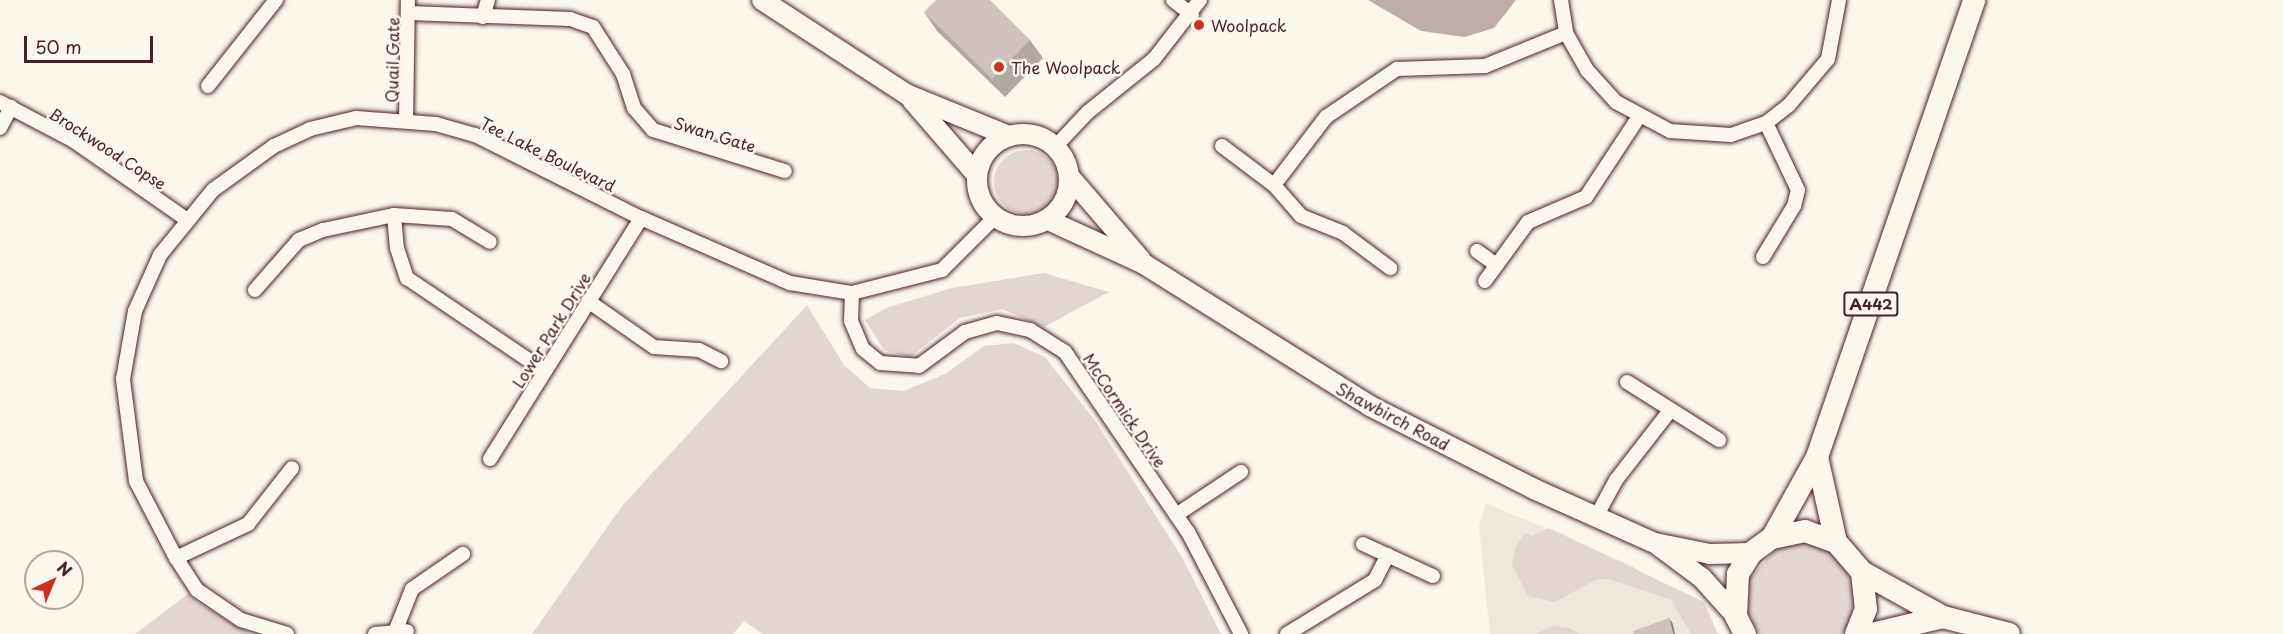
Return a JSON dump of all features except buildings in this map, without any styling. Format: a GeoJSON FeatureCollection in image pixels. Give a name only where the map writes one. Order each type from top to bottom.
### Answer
{"type":"FeatureCollection","features":[{"type":"Feature","properties":{"kind":"main road","name":"A442"},"geometry":{"type":"LineString","coordinates":[[1772,538],[1817,457],[1974,0]]}},
{"type":"Feature","properties":{"kind":"main road"},"geometry":{"type":"LineString","coordinates":[[767,4],[906,93],[1009,136],[1034,135],[1056,147],[1069,176],[1065,201],[1048,220],[1016,226],[995,217],[981,198],[977,175],[906,93]]}},
{"type":"Feature","properties":{"kind":"main road"},"geometry":{"type":"LineString","coordinates":[[977,175],[987,151],[1009,136]]}},
{"type":"Feature","properties":{"kind":"main road","name":"Shawbirch Road"},"geometry":{"type":"LineString","coordinates":[[1069,176],[1144,264]]}},
{"type":"Feature","properties":{"kind":"main road","name":"Shawbirch Road"},"geometry":{"type":"LineString","coordinates":[[1048,220],[1144,264],[1370,406],[1654,543],[1702,578],[1741,625]]}},
{"type":"Feature","properties":{"kind":"main road","name":"A442"},"geometry":{"type":"LineString","coordinates":[[1817,457],[1836,542],[1862,572],[1943,617],[2009,634]]}},
{"type":"Feature","properties":{"kind":"main road","name":"A442"},"geometry":{"type":"LineString","coordinates":[[1741,625],[1738,574],[1751,553],[1772,538],[1805,531],[1836,542]]}},
{"type":"Feature","properties":{"kind":"main road","name":"Shawbirch Road"},"geometry":{"type":"LineString","coordinates":[[1654,543],[1710,554],[1751,553]]}},
{"type":"Feature","properties":{"kind":"main road"},"geometry":{"type":"LineString","coordinates":[[1856,634],[1866,609],[1862,572]]}},
{"type":"Feature","properties":{"kind":"main road","name":"A442"},"geometry":{"type":"LineString","coordinates":[[1872,634],[1943,617]]}},
{"type":"Feature","properties":{"kind":"street"},"geometry":{"type":"LineString","coordinates":[[208,86],[276,0]]}},
{"type":"Feature","properties":{"kind":"street"},"geometry":{"type":"LineString","coordinates":[[483,17],[488,0]]}},
{"type":"Feature","properties":{"kind":"street"},"geometry":{"type":"LineString","coordinates":[[1173,0],[1192,15]]}},
{"type":"Feature","properties":{"kind":"street"},"geometry":{"type":"LineString","coordinates":[[1056,147],[1088,112],[1154,59],[1192,15],[1200,0]]}},
{"type":"Feature","properties":{"kind":"street"},"geometry":{"type":"LineString","coordinates":[[1561,0],[1566,33],[1587,70],[1638,118],[1670,131],[1731,135],[1766,123],[1789,105],[1828,59],[1839,0]]}},
{"type":"Feature","properties":{"kind":"street","name":"Swan Gate"},"geometry":{"type":"LineString","coordinates":[[409,6],[483,17],[570,19],[593,27],[623,74],[634,108],[653,130],[785,171]]}},
{"type":"Feature","properties":{"kind":"street","name":"Quail Gate"},"geometry":{"type":"LineString","coordinates":[[406,121],[409,6]]}},
{"type":"Feature","properties":{"kind":"street"},"geometry":{"type":"LineString","coordinates":[[1274,185],[1326,117],[1397,69],[1485,66],[1566,33]]}},
{"type":"Feature","properties":{"kind":"street","name":"Brockwood Copse"},"geometry":{"type":"LineString","coordinates":[[0,128],[6,104],[74,141],[186,219]]}},
{"type":"Feature","properties":{"kind":"street","name":"Tee Lake Boulevard"},"geometry":{"type":"LineString","coordinates":[[287,634],[241,620],[197,590],[176,558],[136,481],[123,379],[135,311],[147,281],[186,219],[237,169],[310,129],[356,118],[406,121],[475,135],[641,218],[790,284],[852,293],[942,270],[995,217]]}},
{"type":"Feature","properties":{"kind":"street"},"geometry":{"type":"LineString","coordinates":[[1485,281],[1528,222],[1586,197],[1638,118]]}},
{"type":"Feature","properties":{"kind":"street"},"geometry":{"type":"LineString","coordinates":[[1763,257],[1794,206],[1798,190],[1766,123]]}},
{"type":"Feature","properties":{"kind":"street"},"geometry":{"type":"LineString","coordinates":[[1222,146],[1274,185],[1301,216],[1343,233],[1390,268]]}},
{"type":"Feature","properties":{"kind":"street"},"geometry":{"type":"LineString","coordinates":[[255,290],[300,240],[322,230],[394,215],[452,219],[490,242]]}},
{"type":"Feature","properties":{"kind":"street"},"geometry":{"type":"LineString","coordinates":[[394,215],[397,248],[407,278],[545,371]]}},
{"type":"Feature","properties":{"kind":"street","name":"Lower Park Drive"},"geometry":{"type":"LineString","coordinates":[[490,459],[641,218]]}},
{"type":"Feature","properties":{"kind":"street"},"geometry":{"type":"LineString","coordinates":[[1477,251],[1496,265]]}},
{"type":"Feature","properties":{"kind":"street","name":"McCormick Drive"},"geometry":{"type":"LineString","coordinates":[[852,293],[850,321],[863,349],[880,363],[900,368],[919,366],[978,325],[1013,325],[1047,338],[1078,369],[1176,515],[1241,634]]}},
{"type":"Feature","properties":{"kind":"street"},"geometry":{"type":"LineString","coordinates":[[588,301],[654,347],[699,350],[721,361]]}},
{"type":"Feature","properties":{"kind":"street"},"geometry":{"type":"LineString","coordinates":[[1627,382],[1669,412],[1719,440]]}},
{"type":"Feature","properties":{"kind":"street"},"geometry":{"type":"LineString","coordinates":[[1596,517],[1616,480],[1669,412]]}},
{"type":"Feature","properties":{"kind":"street"},"geometry":{"type":"LineString","coordinates":[[176,558],[248,524],[292,468]]}},
{"type":"Feature","properties":{"kind":"street"},"geometry":{"type":"LineString","coordinates":[[1176,515],[1241,472]]}},
{"type":"Feature","properties":{"kind":"street"},"geometry":{"type":"LineString","coordinates":[[1363,544],[1433,576]]}},
{"type":"Feature","properties":{"kind":"street"},"geometry":{"type":"LineString","coordinates":[[375,634],[401,632],[412,589],[463,554]]}},
{"type":"Feature","properties":{"kind":"street"},"geometry":{"type":"LineString","coordinates":[[1287,634],[1375,580],[1388,555]]}},
{"type":"Feature","properties":{"kind":"shaded area"},"geometry":{"type":"Polygon","coordinates":[[[1368,0],[1516,0],[1494,28],[1465,37],[1421,31],[1368,0]]]}},
{"type":"Feature","properties":{"kind":"shaded area"},"geometry":{"type":"Polygon","coordinates":[[[1020,150],[1032,150],[1049,159],[1056,170],[1058,182],[1056,194],[1049,205],[1032,214],[1020,214],[1008,209],[999,200],[994,188],[994,176],[999,164],[1008,155],[1020,150]]]}},
{"type":"Feature","properties":{"kind":"shaded area"},"geometry":{"type":"Polygon","coordinates":[[[1044,273],[1109,292],[1044,327],[1002,309],[960,318],[910,357],[884,350],[865,320],[886,308],[952,288],[1044,273]]]}},
{"type":"Feature","properties":{"kind":"shaded area"},"geometry":{"type":"Polygon","coordinates":[[[807,305],[844,365],[870,388],[904,391],[945,374],[984,346],[1014,343],[1045,357],[1096,422],[1182,557],[1221,634],[763,634],[744,621],[733,634],[532,634],[622,506],[807,305]]]}},
{"type":"Feature","properties":{"kind":"shaded area"},"geometry":{"type":"Polygon","coordinates":[[[1486,503],[1633,566],[1717,634],[1490,634],[1479,527],[1486,503]]]}},
{"type":"Feature","properties":{"kind":"shaded area"},"geometry":{"type":"Polygon","coordinates":[[[1549,528],[1704,602],[1718,634],[1691,634],[1671,600],[1609,579],[1595,580],[1555,602],[1528,596],[1512,565],[1516,546],[1525,533],[1533,536],[1549,528]]]}},
{"type":"Feature","properties":{"kind":"shaded area"},"geometry":{"type":"Polygon","coordinates":[[[1805,543],[1829,551],[1845,566],[1855,593],[1850,622],[1842,634],[1759,634],[1748,613],[1749,579],[1777,548],[1805,543]]]}},
{"type":"Feature","properties":{"kind":"shaded area"},"geometry":{"type":"Polygon","coordinates":[[[188,594],[199,603],[250,634],[135,634],[188,594]]]}},
{"type":"Feature","properties":{"kind":"shaded area"},"geometry":{"type":"Polygon","coordinates":[[[1553,626],[1569,628],[1579,634],[1536,634],[1553,626]]]}},
{"type":"Feature","properties":{"kind":"place","name":"Woolpack"},"geometry":{"type":"Point","coordinates":[1199,25]}},
{"type":"Feature","properties":{"kind":"place","name":"The Woolpack"},"geometry":{"type":"Point","coordinates":[999,67]}}]}
